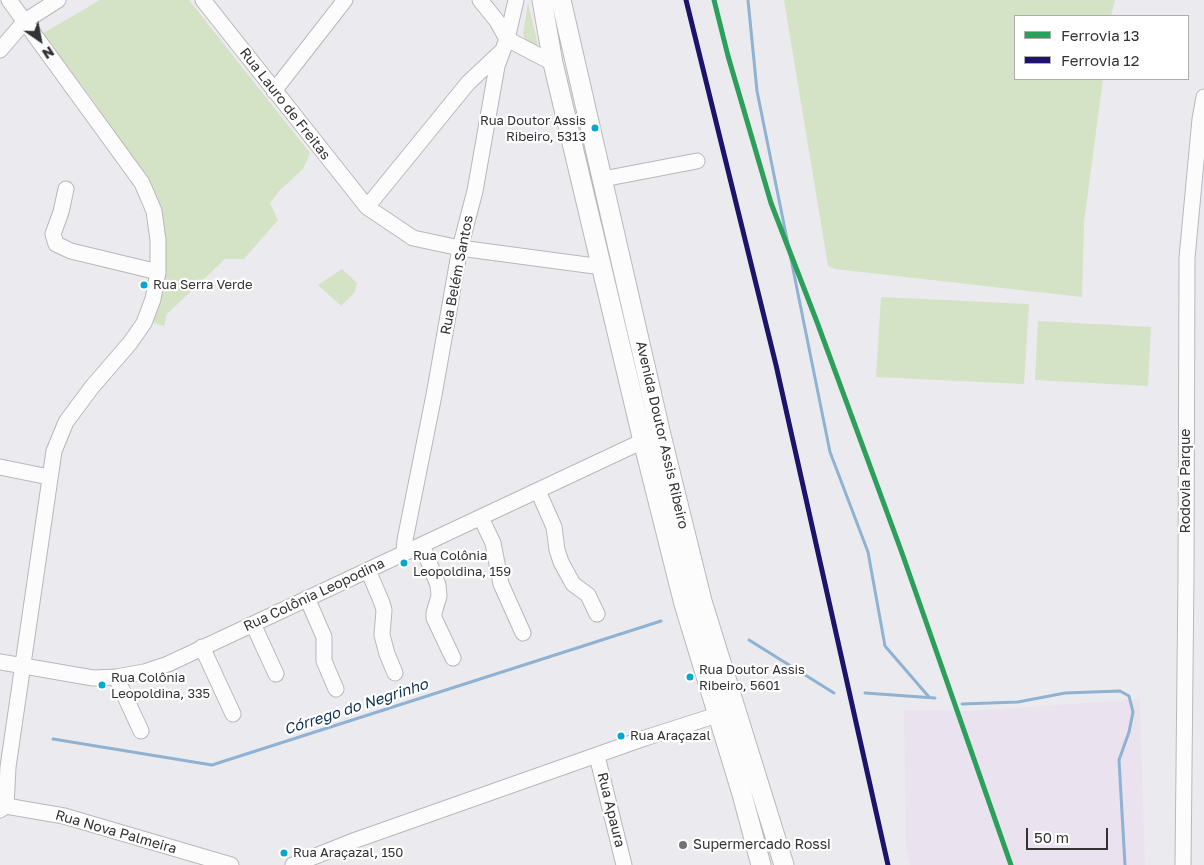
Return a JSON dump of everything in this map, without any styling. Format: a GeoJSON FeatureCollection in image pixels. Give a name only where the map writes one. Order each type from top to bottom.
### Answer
{"type":"FeatureCollection","features":[{"type":"Feature","properties":{"kind":"main road","name":"Avenida Doutor Assis Ribeiro"},"geometry":{"type":"LineString","coordinates":[[542,0],[553,63],[684,604],[742,794],[760,865]]}},
{"type":"Feature","properties":{"kind":"main road","name":"Avenida Doutor Assis Ribeiro"},"geometry":{"type":"LineString","coordinates":[[561,0],[661,435],[702,601],[784,865]]}},
{"type":"Feature","properties":{"kind":"street"},"geometry":{"type":"LineString","coordinates":[[3,808],[4,767],[22,666],[54,451],[66,422],[144,323],[153,299],[158,272],[158,240],[154,211],[142,183],[9,0]]}},
{"type":"Feature","properties":{"kind":"street"},"geometry":{"type":"LineString","coordinates":[[0,50],[25,21],[58,0]]}},
{"type":"Feature","properties":{"kind":"street","name":"Rua Lauro de Freitas"},"geometry":{"type":"LineString","coordinates":[[203,0],[367,207],[413,238],[460,248],[602,267]]}},
{"type":"Feature","properties":{"kind":"street"},"geometry":{"type":"LineString","coordinates":[[274,91],[345,0]]}},
{"type":"Feature","properties":{"kind":"street"},"geometry":{"type":"LineString","coordinates":[[480,0],[497,20],[505,45]]}},
{"type":"Feature","properties":{"kind":"street","name":"Rua Belém Santos"},"geometry":{"type":"LineString","coordinates":[[404,552],[460,248],[475,191],[497,66],[505,45],[516,0]]}},
{"type":"Feature","properties":{"kind":"street"},"geometry":{"type":"LineString","coordinates":[[505,45],[553,63]]}},
{"type":"Feature","properties":{"kind":"street"},"geometry":{"type":"LineString","coordinates":[[367,207],[468,82],[505,45]]}},
{"type":"Feature","properties":{"kind":"street","name":"Rodovia Parque"},"geometry":{"type":"LineString","coordinates":[[1183,865],[1187,258],[1200,120],[1204,97]]}},
{"type":"Feature","properties":{"kind":"street"},"geometry":{"type":"LineString","coordinates":[[603,180],[697,161]]}},
{"type":"Feature","properties":{"kind":"street"},"geometry":{"type":"LineString","coordinates":[[66,189],[61,212],[53,234],[56,244],[71,251],[158,272]]}},
{"type":"Feature","properties":{"kind":"street","name":"Rua Colônia Leopodina"},"geometry":{"type":"LineString","coordinates":[[0,662],[93,678],[116,677],[144,672],[168,664],[643,441]]}},
{"type":"Feature","properties":{"kind":"street"},"geometry":{"type":"LineString","coordinates":[[0,467],[49,478]]}},
{"type":"Feature","properties":{"kind":"street"},"geometry":{"type":"LineString","coordinates":[[538,491],[554,527],[557,550],[561,562],[573,584],[588,595],[598,614]]}},
{"type":"Feature","properties":{"kind":"street"},"geometry":{"type":"LineString","coordinates":[[481,518],[493,543],[501,584],[522,633]]}},
{"type":"Feature","properties":{"kind":"street"},"geometry":{"type":"LineString","coordinates":[[422,545],[438,585],[439,596],[434,618],[453,658]]}},
{"type":"Feature","properties":{"kind":"street"},"geometry":{"type":"LineString","coordinates":[[368,570],[384,610],[382,635],[395,673]]}},
{"type":"Feature","properties":{"kind":"street"},"geometry":{"type":"LineString","coordinates":[[307,598],[324,636],[324,661],[336,689]]}},
{"type":"Feature","properties":{"kind":"street"},"geometry":{"type":"LineString","coordinates":[[252,624],[276,674]]}},
{"type":"Feature","properties":{"kind":"street"},"geometry":{"type":"LineString","coordinates":[[202,647],[233,714]]}},
{"type":"Feature","properties":{"kind":"street"},"geometry":{"type":"LineString","coordinates":[[116,677],[141,731]]}},
{"type":"Feature","properties":{"kind":"street"},"geometry":{"type":"LineString","coordinates":[[293,865],[356,840],[717,715]]}},
{"type":"Feature","properties":{"kind":"street","name":"Rua Apaura"},"geometry":{"type":"LineString","coordinates":[[597,756],[624,865]]}},
{"type":"Feature","properties":{"kind":"street","name":"Rua Nova Palmeira"},"geometry":{"type":"LineString","coordinates":[[3,808],[64,816],[232,865]]}},
{"type":"Feature","properties":{"kind":"shaded area"},"geometry":{"type":"Polygon","coordinates":[[[1140,699],[1145,865],[911,865],[906,850],[904,710],[973,711],[1140,699]]]}},
{"type":"Feature","properties":{"kind":"green space"},"geometry":{"type":"Polygon","coordinates":[[[100,0],[189,0],[310,153],[303,169],[279,191],[270,203],[278,220],[244,259],[225,259],[167,314],[164,326],[151,322],[158,205],[93,100],[42,34],[100,0]]]}},
{"type":"Feature","properties":{"kind":"green space"},"geometry":{"type":"Polygon","coordinates":[[[784,0],[1115,0],[1111,15],[1014,15],[1014,80],[1103,80],[1084,222],[1082,297],[835,269],[828,266],[784,0]]]}},
{"type":"Feature","properties":{"kind":"green space"},"geometry":{"type":"Polygon","coordinates":[[[528,3],[537,46],[527,43],[523,34],[528,3]]]}},
{"type":"Feature","properties":{"kind":"green space"},"geometry":{"type":"Polygon","coordinates":[[[342,269],[357,283],[355,292],[341,306],[318,285],[342,269]]]}},
{"type":"Feature","properties":{"kind":"green space"},"geometry":{"type":"Polygon","coordinates":[[[881,297],[1029,304],[1024,384],[876,377],[881,297]]]}},
{"type":"Feature","properties":{"kind":"green space"},"geometry":{"type":"Polygon","coordinates":[[[1038,321],[1151,327],[1148,386],[1035,380],[1038,321]]]}},
{"type":"Feature","properties":{"kind":"waterway"},"geometry":{"type":"LineString","coordinates":[[748,0],[757,91],[830,452],[868,552],[885,646],[929,697]]}},
{"type":"Feature","properties":{"kind":"waterway","name":"Córrego do Negrinho"},"geometry":{"type":"LineString","coordinates":[[53,739],[212,765],[661,621]]}},
{"type":"Feature","properties":{"kind":"waterway","name":"Córrego do Negrinho"},"geometry":{"type":"LineString","coordinates":[[749,640],[834,693]]}},
{"type":"Feature","properties":{"kind":"waterway","name":"Córrego do Negrinho"},"geometry":{"type":"LineString","coordinates":[[962,704],[1018,702],[1065,693],[1120,691],[1129,696],[1133,712],[1129,732],[1119,760],[1125,865]]}},
{"type":"Feature","properties":{"kind":"waterway","name":"Córrego do Negrinho"},"geometry":{"type":"LineString","coordinates":[[865,693],[935,698]]}},
{"type":"Feature","properties":{"kind":"rail line","name":"12"},"geometry":{"type":"LineString","coordinates":[[686,0],[776,365],[888,865]]}},
{"type":"Feature","properties":{"kind":"rail line","name":"13"},"geometry":{"type":"LineString","coordinates":[[714,0],[728,56],[771,203],[902,553],[1011,865]]}},
{"type":"Feature","properties":{"kind":"place","name":"Rua Doutor Assis Ribeiro, 5313"},"geometry":{"type":"Point","coordinates":[595,128]}},
{"type":"Feature","properties":{"kind":"place","name":"Rua Serra Verde"},"geometry":{"type":"Point","coordinates":[144,285]}},
{"type":"Feature","properties":{"kind":"place","name":"Rua Colônia Leopoldina, 159"},"geometry":{"type":"Point","coordinates":[404,563]}},
{"type":"Feature","properties":{"kind":"place","name":"Rua Doutor Assis Ribeiro, 5601"},"geometry":{"type":"Point","coordinates":[690,677]}},
{"type":"Feature","properties":{"kind":"place","name":"Rua Colônia Leopoldina, 335"},"geometry":{"type":"Point","coordinates":[102,685]}},
{"type":"Feature","properties":{"kind":"place","name":"Rua Araçazal"},"geometry":{"type":"Point","coordinates":[621,736]}},
{"type":"Feature","properties":{"kind":"place","name":"Supermercado Rossi"},"geometry":{"type":"Point","coordinates":[683,845]}},
{"type":"Feature","properties":{"kind":"place","name":"Rua Araçazal, 150"},"geometry":{"type":"Point","coordinates":[284,853]}}]}
